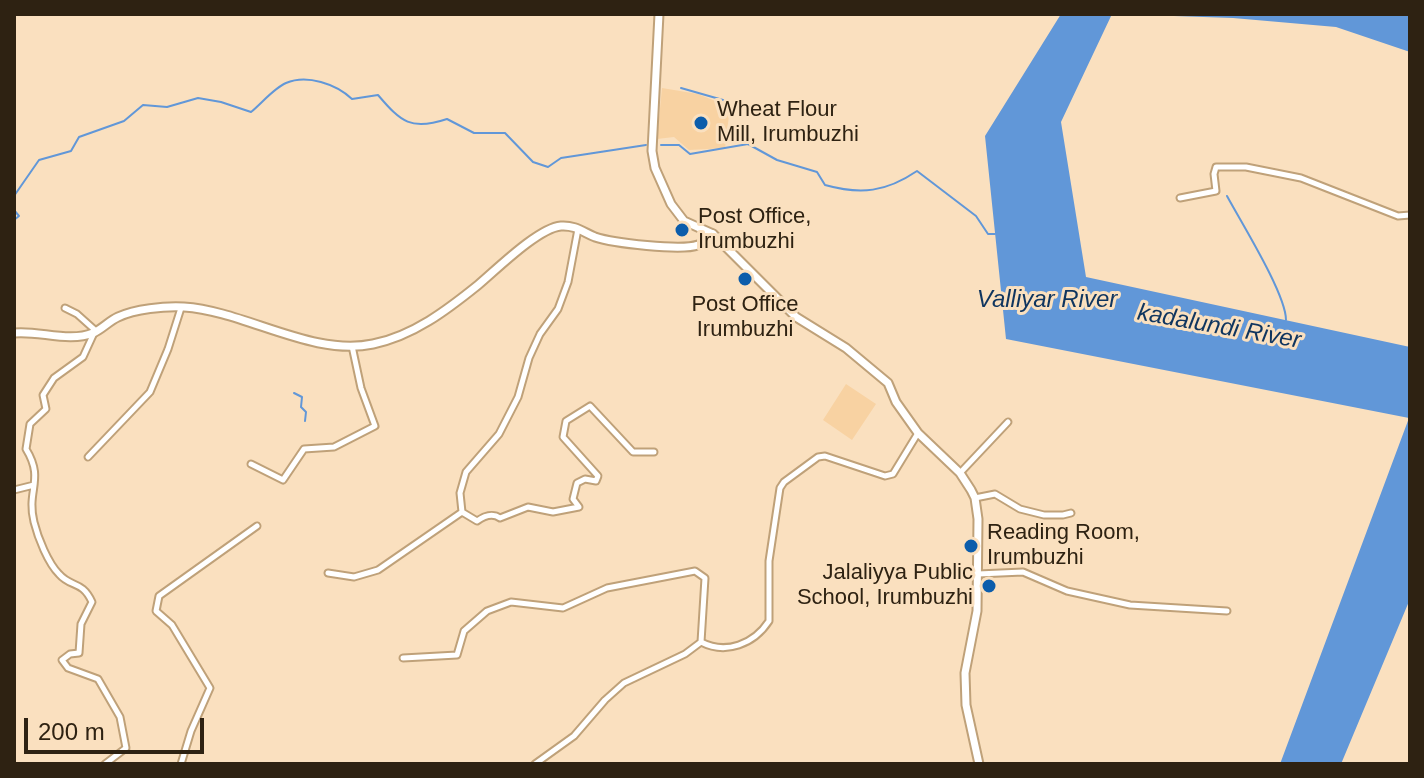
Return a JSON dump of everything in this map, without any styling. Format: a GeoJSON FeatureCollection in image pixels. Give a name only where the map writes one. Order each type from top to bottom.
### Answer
{"type":"FeatureCollection","features":[{"type":"Feature","properties":{"kind":"main road"},"geometry":{"type":"LineString","coordinates":[[659,14],[652,139],[655,168],[671,204],[684,221],[713,234],[796,317],[846,348],[888,383],[896,402],[918,433],[960,473],[975,498],[978,519],[977,611],[965,673],[966,705],[979,764]]}},
{"type":"Feature","properties":{"kind":"main road"},"geometry":{"type":"LineString","coordinates":[[14,333],[78,336],[95,332],[129,312],[181,307],[222,313],[314,341],[352,346],[374,344],[404,334],[442,313],[501,263],[541,234],[559,226],[578,228],[596,237],[657,246],[697,245],[713,234]]}},
{"type":"Feature","properties":{"kind":"street"},"geometry":{"type":"LineString","coordinates":[[1180,198],[1216,191],[1216,167],[1246,167],[1301,178],[1398,216],[1410,215]]}},
{"type":"Feature","properties":{"kind":"street"},"geometry":{"type":"LineString","coordinates":[[462,512],[460,493],[466,472],[499,434],[518,397],[540,334],[558,309],[574,262],[578,228]]}},
{"type":"Feature","properties":{"kind":"street"},"geometry":{"type":"LineString","coordinates":[[88,457],[150,392],[181,307]]}},
{"type":"Feature","properties":{"kind":"street"},"geometry":{"type":"LineString","coordinates":[[65,308],[77,314],[95,332],[83,357],[54,378],[43,395],[46,409],[30,424],[26,449],[37,474],[31,496],[34,522],[46,551],[59,575],[86,590],[92,602],[81,624],[79,653],[70,654],[62,660],[68,668],[98,679],[120,717],[126,748],[105,764]]}},
{"type":"Feature","properties":{"kind":"street"},"geometry":{"type":"LineString","coordinates":[[251,464],[283,480],[304,449],[334,447],[375,426],[364,397],[352,346]]}},
{"type":"Feature","properties":{"kind":"street"},"geometry":{"type":"LineString","coordinates":[[462,512],[477,521],[496,515],[500,518],[528,507],[553,512],[579,507],[573,499],[577,483],[585,479],[596,481],[598,476],[563,437],[566,421],[590,406],[633,452],[654,452]]}},
{"type":"Feature","properties":{"kind":"street"},"geometry":{"type":"LineString","coordinates":[[960,473],[1008,422]]}},
{"type":"Feature","properties":{"kind":"street"},"geometry":{"type":"LineString","coordinates":[[701,642],[712,648],[731,647],[752,640],[769,621],[769,561],[776,501],[784,482],[818,457],[825,456],[885,476],[893,474],[918,433]]}},
{"type":"Feature","properties":{"kind":"street"},"geometry":{"type":"LineString","coordinates":[[14,490],[34,485]]}},
{"type":"Feature","properties":{"kind":"street"},"geometry":{"type":"LineString","coordinates":[[975,498],[995,494],[1020,509],[1044,515],[1071,513]]}},
{"type":"Feature","properties":{"kind":"street"},"geometry":{"type":"LineString","coordinates":[[328,573],[354,577],[378,570],[462,512]]}},
{"type":"Feature","properties":{"kind":"street"},"geometry":{"type":"LineString","coordinates":[[181,764],[191,731],[210,688],[172,625],[156,611],[159,596],[257,526]]}},
{"type":"Feature","properties":{"kind":"street"},"geometry":{"type":"LineString","coordinates":[[403,658],[457,655],[464,631],[471,624],[487,611],[511,602],[563,608],[607,588],[695,571],[705,578],[701,642],[685,654],[624,683],[574,736],[535,764]]}},
{"type":"Feature","properties":{"kind":"street"},"geometry":{"type":"LineString","coordinates":[[977,574],[1023,572],[1067,591],[1130,605],[1227,611]]}},
{"type":"Feature","properties":{"kind":"shaded area"},"geometry":{"type":"Polygon","coordinates":[[[662,88],[698,94],[730,107],[725,148],[689,150],[674,137],[657,139],[662,88]]]}},
{"type":"Feature","properties":{"kind":"shaded area"},"geometry":{"type":"Polygon","coordinates":[[[846,384],[876,404],[852,440],[823,420],[846,384]]]}},
{"type":"Feature","properties":{"kind":"water","name":"Valliyar River"},"geometry":{"type":"Polygon","coordinates":[[[1061,14],[1112,14],[1061,122],[1086,277],[1410,347],[1410,599],[1341,764],[1280,764],[1409,418],[1006,339],[985,136],[1061,14]]]}},
{"type":"Feature","properties":{"kind":"water"},"geometry":{"type":"Polygon","coordinates":[[[1115,14],[1410,14],[1410,52],[1336,27],[1233,18],[1115,14]]]}},
{"type":"Feature","properties":{"kind":"waterway"},"geometry":{"type":"LineString","coordinates":[[14,196],[39,160],[71,151],[79,137],[124,121],[143,105],[167,107],[198,98],[251,112],[281,85],[294,80],[312,80],[330,85],[352,99],[378,95],[400,118],[415,124],[447,119],[474,133],[505,133],[533,162],[548,167],[561,158],[646,145]]}},
{"type":"Feature","properties":{"kind":"waterway"},"geometry":{"type":"LineString","coordinates":[[681,88],[730,102]]}},
{"type":"Feature","properties":{"kind":"waterway"},"geometry":{"type":"LineString","coordinates":[[661,145],[679,145],[690,154],[748,144],[777,160],[817,172],[825,185],[850,190],[884,187],[917,171],[976,216],[988,234],[995,234]]}},
{"type":"Feature","properties":{"kind":"waterway","name":"kadalundi River"},"geometry":{"type":"LineString","coordinates":[[1227,196],[1271,276],[1286,320]]}},
{"type":"Feature","properties":{"kind":"waterway"},"geometry":{"type":"LineString","coordinates":[[14,210],[19,216],[14,220]]}},
{"type":"Feature","properties":{"kind":"waterway"},"geometry":{"type":"LineString","coordinates":[[294,393],[302,397],[305,421]]}},
{"type":"Feature","properties":{"kind":"place","name":"Wheat Flour Mill, Irumbuzhi"},"geometry":{"type":"Point","coordinates":[701,123]}},
{"type":"Feature","properties":{"kind":"place","name":"Post Office, Irumbuzhi"},"geometry":{"type":"Point","coordinates":[682,230]}},
{"type":"Feature","properties":{"kind":"place","name":"Post Office Irumbuzhi"},"geometry":{"type":"Point","coordinates":[745,279]}},
{"type":"Feature","properties":{"kind":"place","name":"Reading Room, Irumbuzhi"},"geometry":{"type":"Point","coordinates":[971,546]}},
{"type":"Feature","properties":{"kind":"place","name":"Jalaliyya Public School, Irumbuzhi"},"geometry":{"type":"Point","coordinates":[989,586]}}]}
